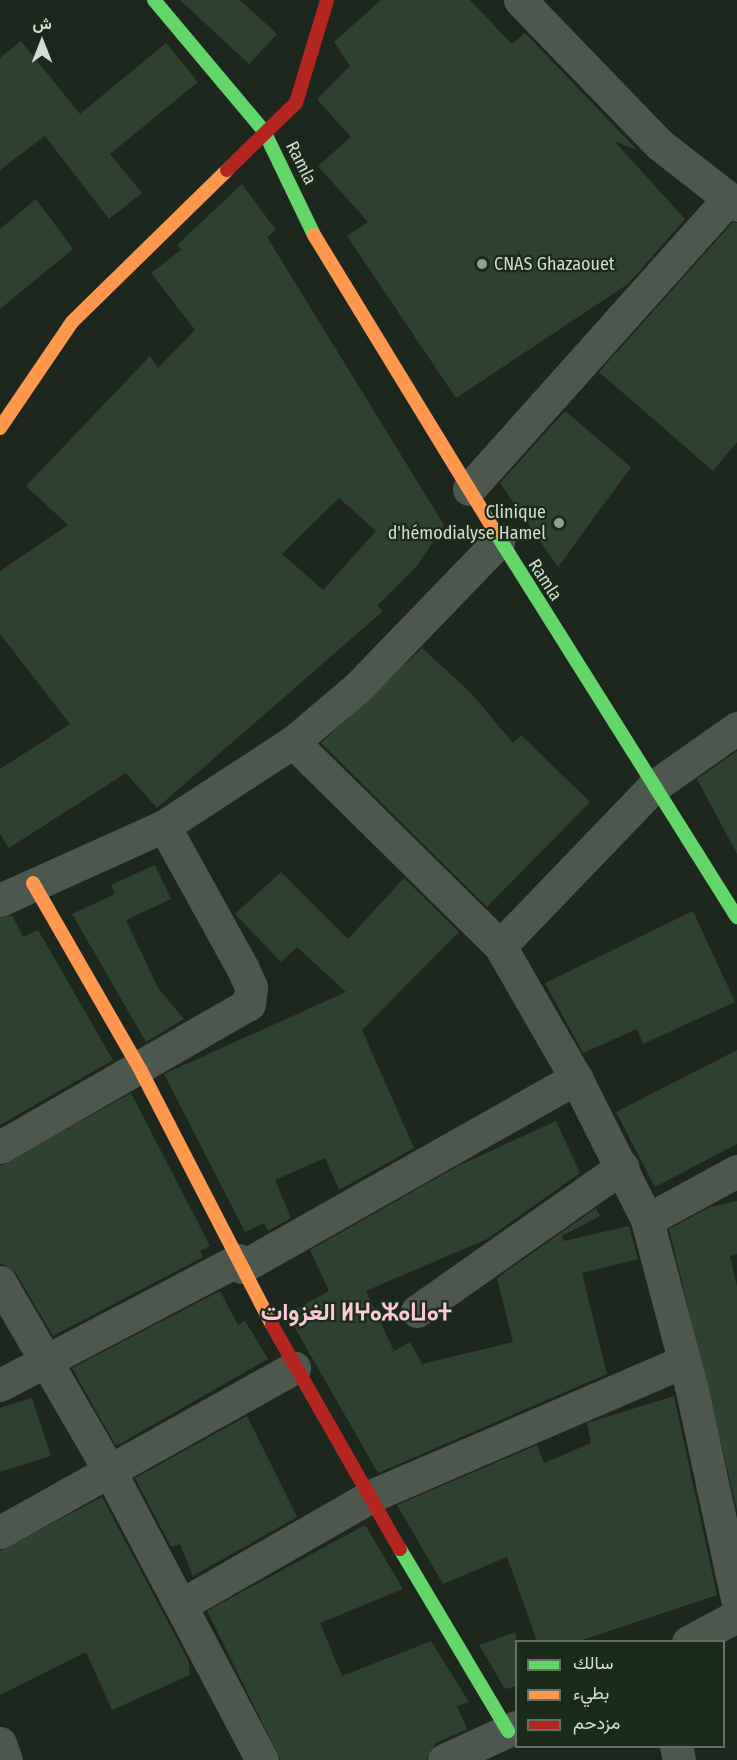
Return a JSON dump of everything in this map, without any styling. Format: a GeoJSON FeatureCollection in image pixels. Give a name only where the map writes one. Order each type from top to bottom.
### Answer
{"type":"FeatureCollection","features":[{"type":"Feature","properties":{"kind":"street","name":"Ramla"},"geometry":{"type":"LineString","coordinates":[[154,0],[264,131],[330,268],[469,489],[498,542],[737,917]]}},
{"type":"Feature","properties":{"kind":"street"},"geometry":{"type":"LineString","coordinates":[[0,428],[72,322],[264,131],[296,103],[327,0]]}},
{"type":"Feature","properties":{"kind":"street"},"geometry":{"type":"LineString","coordinates":[[469,489],[732,204],[659,144],[520,0]]}},
{"type":"Feature","properties":{"kind":"street"},"geometry":{"type":"LineString","coordinates":[[0,900],[33,883],[164,826],[293,742],[358,687],[498,542]]}},
{"type":"Feature","properties":{"kind":"street"},"geometry":{"type":"LineString","coordinates":[[500,946],[653,788],[737,728]]}},
{"type":"Feature","properties":{"kind":"street"},"geometry":{"type":"LineString","coordinates":[[293,742],[500,946],[576,1078],[647,1220],[684,1361],[737,1598]]}},
{"type":"Feature","properties":{"kind":"street"},"geometry":{"type":"LineString","coordinates":[[0,1147],[141,1071],[237,1013],[252,996],[243,969],[164,826]]}},
{"type":"Feature","properties":{"kind":"street"},"geometry":{"type":"LineString","coordinates":[[33,883],[141,1071],[294,1368],[512,1729],[444,1760]]}},
{"type":"Feature","properties":{"kind":"street"},"geometry":{"type":"LineString","coordinates":[[0,1385],[240,1264],[576,1078]]}},
{"type":"Feature","properties":{"kind":"street"},"geometry":{"type":"LineString","coordinates":[[417,1311],[622,1167]]}},
{"type":"Feature","properties":{"kind":"street"},"geometry":{"type":"LineString","coordinates":[[647,1220],[737,1171]]}},
{"type":"Feature","properties":{"kind":"street"},"geometry":{"type":"LineString","coordinates":[[0,1282],[44,1362],[109,1470],[262,1760]]}},
{"type":"Feature","properties":{"kind":"street"},"geometry":{"type":"LineString","coordinates":[[181,1605],[371,1496],[684,1361]]}},
{"type":"Feature","properties":{"kind":"street"},"geometry":{"type":"LineString","coordinates":[[0,1532],[294,1368]]}},
{"type":"Feature","properties":{"kind":"street"},"geometry":{"type":"LineString","coordinates":[[690,1640],[737,1616]]}},
{"type":"Feature","properties":{"kind":"street"},"geometry":{"type":"LineString","coordinates":[[0,1743],[6,1760]]}},
{"type":"Feature","properties":{"kind":"building"},"geometry":{"type":"Polygon","coordinates":[[[180,0],[240,0],[277,34],[249,64],[180,0]]]}},
{"type":"Feature","properties":{"kind":"building"},"geometry":{"type":"Polygon","coordinates":[[[381,0],[470,0],[512,44],[525,33],[637,150],[614,141],[685,219],[628,284],[456,398],[347,236],[368,222],[318,166],[351,137],[317,99],[350,66],[334,42],[381,0]]]}},
{"type":"Feature","properties":{"kind":"building"},"geometry":{"type":"Polygon","coordinates":[[[21,41],[80,114],[166,43],[198,82],[110,154],[142,193],[109,219],[45,136],[0,170],[0,58],[21,41]]]}},
{"type":"Feature","properties":{"kind":"building"},"geometry":{"type":"Polygon","coordinates":[[[242,184],[276,230],[267,237],[444,525],[417,566],[377,606],[383,611],[157,808],[126,773],[9,848],[0,834],[0,769],[70,724],[0,634],[0,571],[68,525],[26,486],[150,356],[158,368],[195,330],[151,273],[181,250],[177,245],[242,184]],[[339,498],[282,554],[323,590],[376,531],[339,498]]]}},
{"type":"Feature","properties":{"kind":"building"},"geometry":{"type":"Polygon","coordinates":[[[36,199],[73,249],[0,309],[0,229],[36,199]]]}},
{"type":"Feature","properties":{"kind":"building"},"geometry":{"type":"Polygon","coordinates":[[[732,223],[737,223],[737,442],[713,471],[599,372],[732,223]]]}},
{"type":"Feature","properties":{"kind":"building","name":"Clinique d'hémodialyse Hamel"},"geometry":{"type":"Polygon","coordinates":[[[565,411],[631,467],[558,567],[500,483],[565,411]]]}},
{"type":"Feature","properties":{"kind":"building"},"geometry":{"type":"Polygon","coordinates":[[[422,648],[471,693],[513,743],[521,735],[590,802],[487,907],[321,743],[422,648]]]}},
{"type":"Feature","properties":{"kind":"building"},"geometry":{"type":"Polygon","coordinates":[[[737,751],[737,854],[697,779],[737,751]]]}},
{"type":"Feature","properties":{"kind":"building"},"geometry":{"type":"Polygon","coordinates":[[[155,865],[171,899],[126,920],[158,988],[184,1019],[146,1042],[72,914],[115,894],[111,885],[155,865]]]}},
{"type":"Feature","properties":{"kind":"building"},"geometry":{"type":"Polygon","coordinates":[[[281,872],[348,939],[404,878],[459,932],[362,1030],[414,1148],[339,1190],[325,1158],[275,1180],[291,1218],[268,1231],[264,1223],[245,1232],[164,1074],[346,992],[297,947],[281,962],[235,914],[281,872]]]}},
{"type":"Feature","properties":{"kind":"building"},"geometry":{"type":"Polygon","coordinates":[[[693,911],[735,1002],[643,1044],[637,1029],[583,1053],[545,983],[693,911]]]}},
{"type":"Feature","properties":{"kind":"building"},"geometry":{"type":"Polygon","coordinates":[[[12,915],[23,937],[38,930],[113,1060],[0,1125],[0,918],[12,915]]]}},
{"type":"Feature","properties":{"kind":"building"},"geometry":{"type":"Polygon","coordinates":[[[737,1050],[737,1144],[655,1187],[616,1112],[737,1050]]]}},
{"type":"Feature","properties":{"kind":"building"},"geometry":{"type":"Polygon","coordinates":[[[131,1093],[210,1246],[200,1251],[203,1257],[53,1336],[16,1273],[0,1263],[0,1166],[131,1093]]]}},
{"type":"Feature","properties":{"kind":"building"},"geometry":{"type":"Polygon","coordinates":[[[556,1121],[580,1173],[487,1239],[366,1291],[394,1351],[410,1342],[422,1364],[513,1342],[497,1278],[596,1208],[600,1216],[562,1236],[564,1241],[629,1226],[638,1259],[582,1273],[607,1374],[378,1473],[287,1314],[329,1291],[310,1250],[458,1166],[556,1121]]]}},
{"type":"Feature","properties":{"kind":"building"},"geometry":{"type":"Polygon","coordinates":[[[737,1201],[737,1254],[730,1256],[737,1286],[737,1510],[669,1229],[710,1207],[737,1201]]]}},
{"type":"Feature","properties":{"kind":"building"},"geometry":{"type":"Polygon","coordinates":[[[220,1291],[238,1325],[245,1321],[268,1359],[116,1446],[72,1368],[220,1291]]]}},
{"type":"Feature","properties":{"kind":"building"},"geometry":{"type":"Polygon","coordinates":[[[674,1396],[717,1595],[582,1640],[537,1640],[507,1557],[443,1584],[397,1505],[537,1445],[544,1463],[591,1443],[587,1423],[674,1396]]]}},
{"type":"Feature","properties":{"kind":"building"},"geometry":{"type":"Polygon","coordinates":[[[32,1398],[51,1456],[0,1472],[0,1408],[32,1398]]]}},
{"type":"Feature","properties":{"kind":"building"},"geometry":{"type":"Polygon","coordinates":[[[247,1416],[297,1517],[193,1576],[180,1544],[171,1547],[135,1478],[247,1416]]]}},
{"type":"Feature","properties":{"kind":"building"},"geometry":{"type":"Polygon","coordinates":[[[102,1497],[188,1660],[190,1675],[112,1710],[86,1652],[0,1695],[0,1551],[102,1497]]]}},
{"type":"Feature","properties":{"kind":"building"},"geometry":{"type":"Polygon","coordinates":[[[365,1525],[403,1589],[320,1623],[342,1676],[431,1641],[469,1702],[457,1706],[467,1729],[436,1743],[426,1760],[281,1760],[207,1611],[365,1525]]]}},
{"type":"Feature","properties":{"kind":"building"},"geometry":{"type":"Polygon","coordinates":[[[516,1632],[515,1686],[505,1689],[479,1645],[516,1632]]]}},
{"type":"Feature","properties":{"kind":"traffic: fast"},"geometry":{"type":"LineString","coordinates":[[154,0],[264,131],[314,235]]}},
{"type":"Feature","properties":{"kind":"traffic: fast"},"geometry":{"type":"LineString","coordinates":[[494,530],[737,917]]}},
{"type":"Feature","properties":{"kind":"traffic: fast"},"geometry":{"type":"LineString","coordinates":[[400,1549],[508,1731]]}},
{"type":"Feature","properties":{"kind":"traffic: slow"},"geometry":{"type":"LineString","coordinates":[[0,428],[72,322],[227,170]]}},
{"type":"Feature","properties":{"kind":"traffic: slow"},"geometry":{"type":"LineString","coordinates":[[314,235],[494,530]]}},
{"type":"Feature","properties":{"kind":"traffic: slow"},"geometry":{"type":"LineString","coordinates":[[33,883],[141,1071],[272,1325]]}},
{"type":"Feature","properties":{"kind":"traffic: jam"},"geometry":{"type":"LineString","coordinates":[[227,170],[296,103],[327,0]]}},
{"type":"Feature","properties":{"kind":"traffic: jam"},"geometry":{"type":"LineString","coordinates":[[272,1325],[400,1549]]}},
{"type":"Feature","properties":{"kind":"place","name":"CNAS Ghazaouet"},"geometry":{"type":"Point","coordinates":[482,264]}},
{"type":"Feature","properties":{"kind":"place","name":"Clinique d'hémodialyse Hamel"},"geometry":{"type":"Point","coordinates":[559,523]}},
{"type":"Feature","properties":{"kind":"district","name":"الغزوات ⵍⵖⴰⵣⴰⵡⴰⵜ"},"geometry":{"type":"Point","coordinates":[356,1313]}}]}
